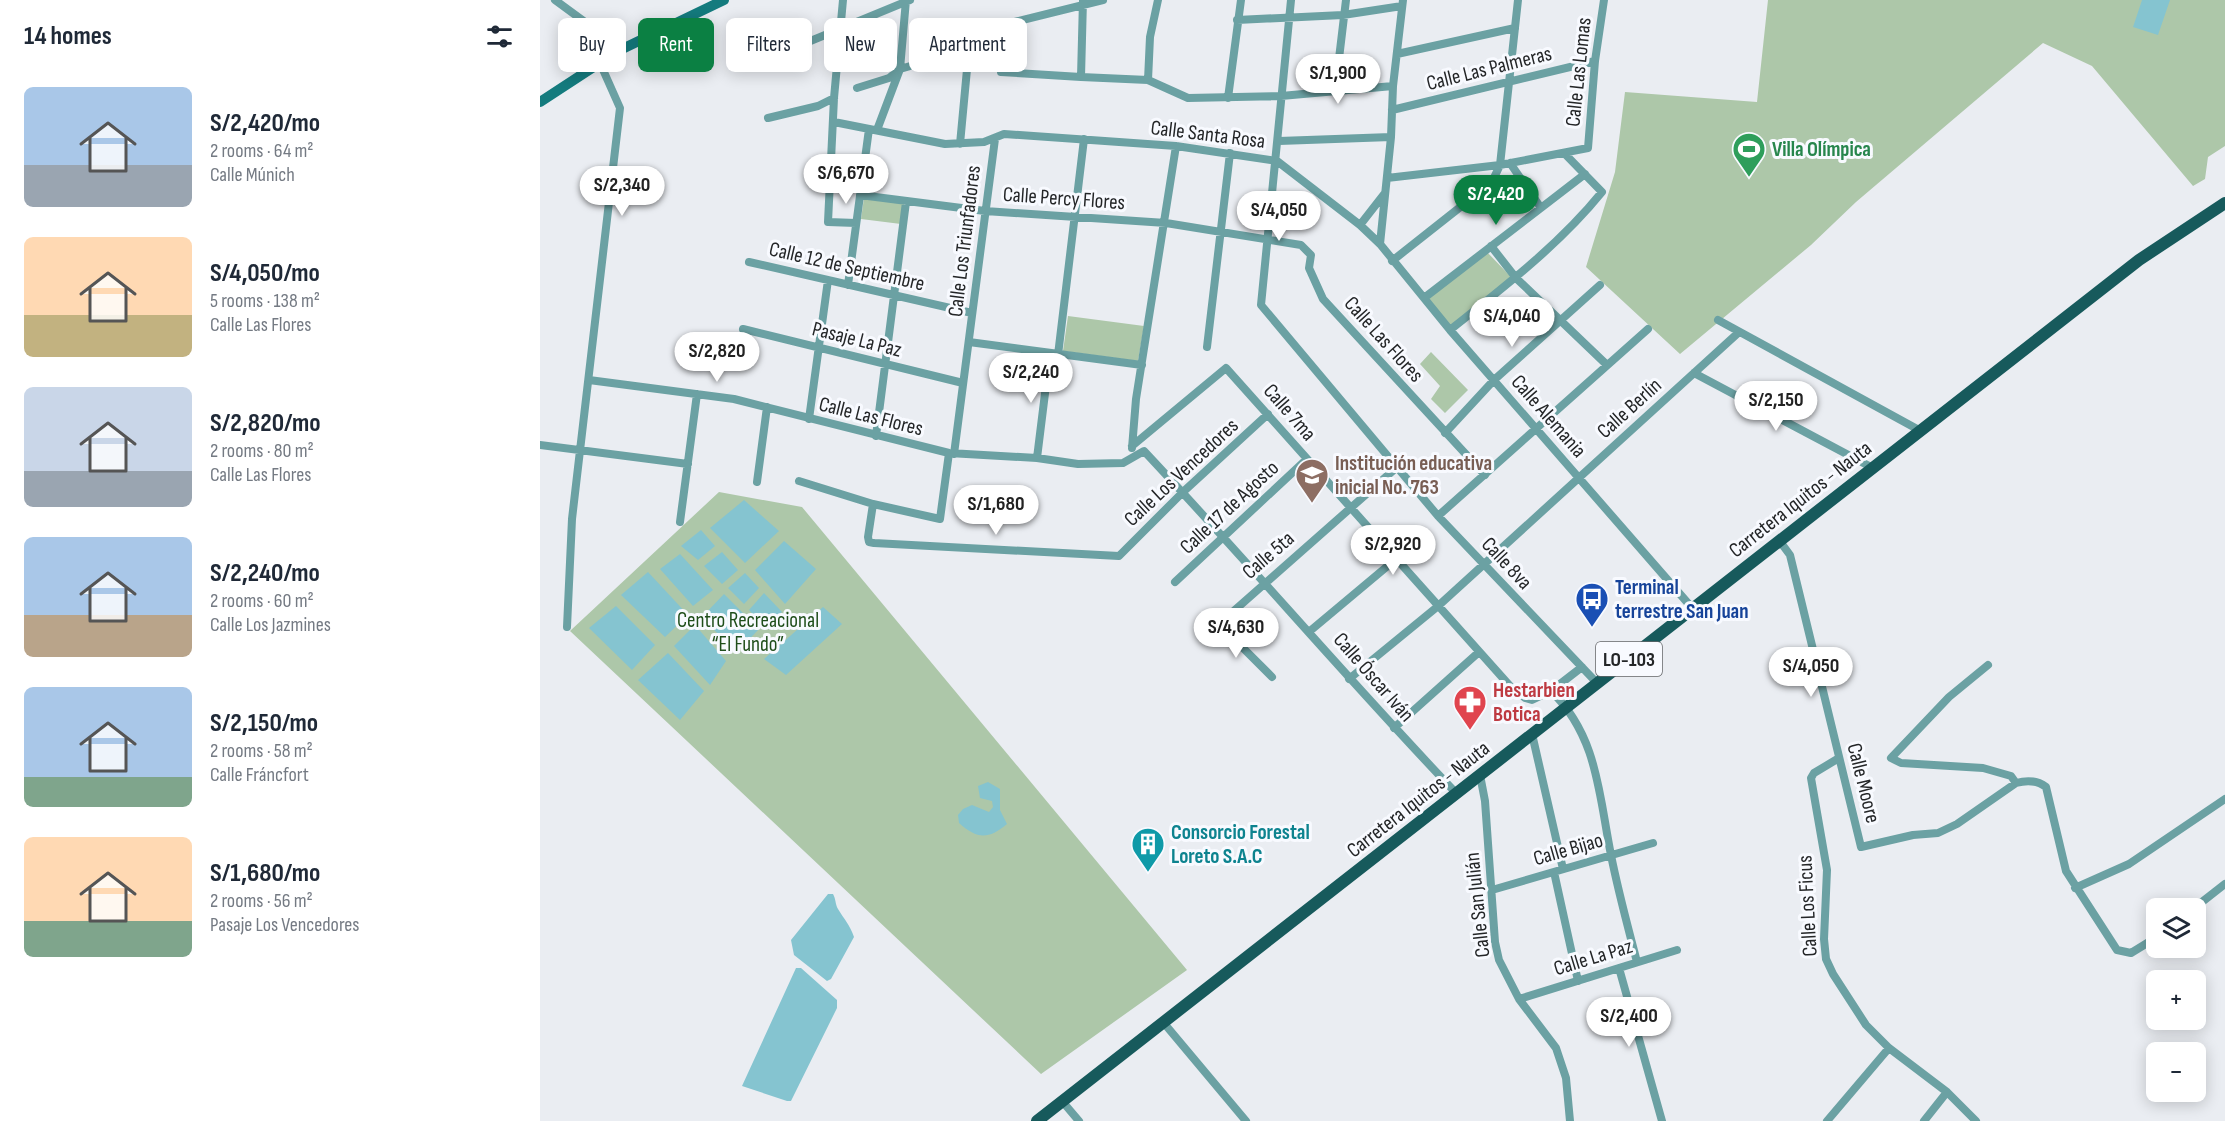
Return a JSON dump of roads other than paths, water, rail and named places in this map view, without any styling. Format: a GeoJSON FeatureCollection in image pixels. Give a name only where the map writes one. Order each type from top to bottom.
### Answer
{"type":"FeatureCollection","features":[{"type":"Feature","properties":{"kind":"main road","name":"Carretera Iquitos - Nauta"},"geometry":{"type":"LineString","coordinates":[[1037,1121],[1598,684],[1871,467],[2139,260],[2225,203]]}},
{"type":"Feature","properties":{"kind":"street"},"geometry":{"type":"LineString","coordinates":[[555,0],[580,18]]}},
{"type":"Feature","properties":{"kind":"street"},"geometry":{"type":"LineString","coordinates":[[626,47],[724,0]]}},
{"type":"Feature","properties":{"kind":"street"},"geometry":{"type":"LineString","coordinates":[[842,18],[843,0]]}},
{"type":"Feature","properties":{"kind":"street"},"geometry":{"type":"LineString","coordinates":[[1027,18],[1083,2],[1102,0]]}},
{"type":"Feature","properties":{"kind":"street"},"geometry":{"type":"LineString","coordinates":[[1148,80],[1150,38],[1158,0]]}},
{"type":"Feature","properties":{"kind":"street"},"geometry":{"type":"LineString","coordinates":[[1228,98],[1240,0]]}},
{"type":"Feature","properties":{"kind":"street"},"geometry":{"type":"LineString","coordinates":[[1266,238],[1277,161],[1291,0]]}},
{"type":"Feature","properties":{"kind":"street"},"geometry":{"type":"LineString","coordinates":[[1335,92],[1346,0]]}},
{"type":"Feature","properties":{"kind":"street"},"geometry":{"type":"LineString","coordinates":[[1392,261],[1492,182],[1500,165],[1507,83],[1518,0]]}},
{"type":"Feature","properties":{"kind":"street","name":"Calle Las Lomas"},"geometry":{"type":"LineString","coordinates":[[1564,153],[1588,148],[1604,0]]}},
{"type":"Feature","properties":{"kind":"street"},"geometry":{"type":"LineString","coordinates":[[848,285],[860,195],[873,129],[900,69],[907,1],[869,18]]}},
{"type":"Feature","properties":{"kind":"street"},"geometry":{"type":"LineString","coordinates":[[1081,77],[1083,2]]}},
{"type":"Feature","properties":{"kind":"street"},"geometry":{"type":"LineString","coordinates":[[1237,20],[1288,20],[1343,15],[1403,3],[1396,54],[1391,137],[1380,244]]}},
{"type":"Feature","properties":{"kind":"street"},"geometry":{"type":"LineString","coordinates":[[1396,54],[1515,28]]}},
{"type":"Feature","properties":{"kind":"street","name":"Calle Las Palmeras"},"geometry":{"type":"LineString","coordinates":[[1392,110],[1596,61]]}},
{"type":"Feature","properties":{"kind":"street"},"geometry":{"type":"LineString","coordinates":[[857,88],[889,78],[900,69],[909,66]]}},
{"type":"Feature","properties":{"kind":"street"},"geometry":{"type":"LineString","coordinates":[[540,102],[586,72]]}},
{"type":"Feature","properties":{"kind":"street"},"geometry":{"type":"LineString","coordinates":[[567,627],[572,519],[620,108],[604,72]]}},
{"type":"Feature","properties":{"kind":"street"},"geometry":{"type":"LineString","coordinates":[[837,72],[828,222],[856,224]]}},
{"type":"Feature","properties":{"kind":"street"},"geometry":{"type":"LineString","coordinates":[[960,144],[967,72]]}},
{"type":"Feature","properties":{"kind":"street"},"geometry":{"type":"LineString","coordinates":[[1001,72],[1148,80],[1188,98],[1281,96],[1393,86]]}},
{"type":"Feature","properties":{"kind":"street"},"geometry":{"type":"LineString","coordinates":[[768,118],[818,106],[834,98]]}},
{"type":"Feature","properties":{"kind":"street","name":"Calle Santa Rosa"},"geometry":{"type":"LineString","coordinates":[[834,123],[945,144],[995,140],[1004,134],[1176,146],[1277,161],[1360,225],[1380,244]]}},
{"type":"Feature","properties":{"kind":"street"},"geometry":{"type":"LineString","coordinates":[[1279,141],[1391,137]]}},
{"type":"Feature","properties":{"kind":"street"},"geometry":{"type":"LineString","coordinates":[[1037,458],[1075,217],[1084,139]]}},
{"type":"Feature","properties":{"kind":"street","name":"Calle Los Triunfadores"},"geometry":{"type":"LineString","coordinates":[[951,453],[969,342],[995,140]]}},
{"type":"Feature","properties":{"kind":"street"},"geometry":{"type":"LineString","coordinates":[[1131,459],[1142,365],[1166,223],[1176,146]]}},
{"type":"Feature","properties":{"kind":"street"},"geometry":{"type":"LineString","coordinates":[[1207,347],[1230,153]]}},
{"type":"Feature","properties":{"kind":"street"},"geometry":{"type":"LineString","coordinates":[[1387,178],[1500,165],[1564,153],[1602,192],[1582,216],[1516,278],[1450,330]]}},
{"type":"Feature","properties":{"kind":"street"},"geometry":{"type":"LineString","coordinates":[[1510,163],[1541,208]]}},
{"type":"Feature","properties":{"kind":"street"},"geometry":{"type":"LineString","coordinates":[[1424,298],[1585,174]]}},
{"type":"Feature","properties":{"kind":"street"},"geometry":{"type":"LineString","coordinates":[[1360,225],[1385,193]]}},
{"type":"Feature","properties":{"kind":"street","name":"Calle Percy Flores"},"geometry":{"type":"LineString","coordinates":[[860,195],[985,211],[1166,223],[1266,238]]}},
{"type":"Feature","properties":{"kind":"street"},"geometry":{"type":"LineString","coordinates":[[876,436],[906,202]]}},
{"type":"Feature","properties":{"kind":"street","name":"Calle Las Flores"},"geometry":{"type":"LineString","coordinates":[[1266,238],[1292,242],[1308,250],[1311,255],[1309,268],[1318,284],[1320,295],[1485,475]]}},
{"type":"Feature","properties":{"kind":"street","name":"Calle 8va"},"geometry":{"type":"LineString","coordinates":[[1266,238],[1261,305],[1438,516],[1598,684]]}},
{"type":"Feature","properties":{"kind":"street","name":"Calle Alemania"},"geometry":{"type":"LineString","coordinates":[[1380,244],[1450,330],[1693,609]]}},
{"type":"Feature","properties":{"kind":"street"},"geometry":{"type":"LineString","coordinates":[[1491,246],[1516,278],[1607,365]]}},
{"type":"Feature","properties":{"kind":"street","name":"Calle 12 de Septiembre"},"geometry":{"type":"LineString","coordinates":[[748,262],[972,313]]}},
{"type":"Feature","properties":{"kind":"street"},"geometry":{"type":"LineString","coordinates":[[808,419],[828,280]]}},
{"type":"Feature","properties":{"kind":"street"},"geometry":{"type":"LineString","coordinates":[[1445,433],[1494,380],[1600,285]]}},
{"type":"Feature","properties":{"kind":"street"},"geometry":{"type":"LineString","coordinates":[[1718,320],[1738,333],[1919,430]]}},
{"type":"Feature","properties":{"kind":"street","name":"Pasaje La Paz"},"geometry":{"type":"LineString","coordinates":[[743,329],[963,383]]}},
{"type":"Feature","properties":{"kind":"street"},"geometry":{"type":"LineString","coordinates":[[1438,516],[1648,329]]}},
{"type":"Feature","properties":{"kind":"street","name":"Calle Berlín"},"geometry":{"type":"LineString","coordinates":[[1349,679],[1437,607],[1738,333]]}},
{"type":"Feature","properties":{"kind":"street"},"geometry":{"type":"LineString","coordinates":[[969,342],[1142,365]]}},
{"type":"Feature","properties":{"kind":"street","name":"Calle 7ma"},"geometry":{"type":"LineString","coordinates":[[1132,446],[1226,368],[1437,607],[1525,698],[1532,700],[1551,691],[1581,667]]}},
{"type":"Feature","properties":{"kind":"street"},"geometry":{"type":"LineString","coordinates":[[1694,373],[1871,467]]}},
{"type":"Feature","properties":{"kind":"street","name":"Calle Las Flores"},"geometry":{"type":"LineString","coordinates":[[589,380],[697,394],[767,407],[951,453],[1037,458],[1078,464],[1123,463],[1144,451]]}},
{"type":"Feature","properties":{"kind":"street"},"geometry":{"type":"LineString","coordinates":[[680,522],[697,394]]}},
{"type":"Feature","properties":{"kind":"street"},"geometry":{"type":"LineString","coordinates":[[757,482],[767,407]]}},
{"type":"Feature","properties":{"kind":"street","name":"Calle Los Vencedores"},"geometry":{"type":"LineString","coordinates":[[873,504],[869,542],[1119,556],[1183,492],[1268,414]]}},
{"type":"Feature","properties":{"kind":"street"},"geometry":{"type":"LineString","coordinates":[[540,445],[688,464]]}},
{"type":"Feature","properties":{"kind":"street","name":"Calle Óscar Iván"},"geometry":{"type":"LineString","coordinates":[[1144,451],[1310,631],[1349,679],[1457,794]]}},
{"type":"Feature","properties":{"kind":"street"},"geometry":{"type":"LineString","coordinates":[[799,481],[873,504],[940,519],[951,453]]}},
{"type":"Feature","properties":{"kind":"street","name":"Calle 17 de Agosto"},"geometry":{"type":"LineString","coordinates":[[1175,582],[1307,459]]}},
{"type":"Feature","properties":{"kind":"street","name":"Calle 5ta"},"geometry":{"type":"LineString","coordinates":[[1272,677],[1219,624],[1263,582],[1396,468]]}},
{"type":"Feature","properties":{"kind":"street","name":"Calle Moore"},"geometry":{"type":"LineString","coordinates":[[1779,540],[1790,555],[1861,847],[1913,835],[1938,833],[1957,824],[2016,783]]}},
{"type":"Feature","properties":{"kind":"street"},"geometry":{"type":"LineString","coordinates":[[1310,631],[1396,559]]}},
{"type":"Feature","properties":{"kind":"street"},"geometry":{"type":"LineString","coordinates":[[1394,728],[1479,652]]}},
{"type":"Feature","properties":{"kind":"street"},"geometry":{"type":"LineString","coordinates":[[1988,665],[1949,697],[1891,758],[1901,763],[1983,768],[2011,776],[2016,783],[2026,780],[2046,787],[2066,871],[2075,888],[2116,950],[2131,953],[2146,944]]}},
{"type":"Feature","properties":{"kind":"street"},"geometry":{"type":"LineString","coordinates":[[1551,691],[1568,707],[1598,772],[1611,855],[1637,962]]}},
{"type":"Feature","properties":{"kind":"street"},"geometry":{"type":"LineString","coordinates":[[1532,734],[1578,981]]}},
{"type":"Feature","properties":{"kind":"street","name":"Calle Los Ficus"},"geometry":{"type":"LineString","coordinates":[[1839,758],[1814,773],[1810,778],[1827,870],[1824,924],[1826,959],[1866,1025],[1889,1048]]}},
{"type":"Feature","properties":{"kind":"street","name":"Calle San Julián"},"geometry":{"type":"LineString","coordinates":[[1480,775],[1485,801],[1495,942],[1499,960],[1519,999],[1556,1048],[1566,1078],[1570,1121]]}},
{"type":"Feature","properties":{"kind":"street"},"geometry":{"type":"LineString","coordinates":[[2075,888],[2129,864],[2225,799]]}},
{"type":"Feature","properties":{"kind":"street","name":"Calle Bijao"},"geometry":{"type":"LineString","coordinates":[[1492,890],[1653,843]]}},
{"type":"Feature","properties":{"kind":"street"},"geometry":{"type":"LineString","coordinates":[[2206,899],[2225,884]]}},
{"type":"Feature","properties":{"kind":"street","name":"Calle La Paz"},"geometry":{"type":"LineString","coordinates":[[1519,999],[1677,950]]}},
{"type":"Feature","properties":{"kind":"street"},"geometry":{"type":"LineString","coordinates":[[1619,968],[1662,1121]]}},
{"type":"Feature","properties":{"kind":"street"},"geometry":{"type":"LineString","coordinates":[[1163,1022],[1246,1121]]}},
{"type":"Feature","properties":{"kind":"street"},"geometry":{"type":"LineString","coordinates":[[1827,1121],[1889,1048],[1947,1092],[1976,1121]]}},
{"type":"Feature","properties":{"kind":"street"},"geometry":{"type":"LineString","coordinates":[[1924,1121],[1947,1092]]}},
{"type":"Feature","properties":{"kind":"street"},"geometry":{"type":"LineString","coordinates":[[1062,1101],[1079,1121]]}},
{"type":"Feature","properties":{"kind":"water"},"geometry":{"type":"Polygon","coordinates":[[[2142,0],[2170,0],[2158,35],[2133,27],[2142,0]]]}},
{"type":"Feature","properties":{"kind":"water"},"geometry":{"type":"Polygon","coordinates":[[[744,500],[779,531],[745,563],[710,528],[744,500]]]}},
{"type":"Feature","properties":{"kind":"water"},"geometry":{"type":"Polygon","coordinates":[[[701,530],[715,546],[698,560],[681,546],[701,530]]]}},
{"type":"Feature","properties":{"kind":"water"},"geometry":{"type":"Polygon","coordinates":[[[784,541],[816,569],[785,604],[755,570],[784,541]]]}},
{"type":"Feature","properties":{"kind":"water"},"geometry":{"type":"Polygon","coordinates":[[[722,552],[738,570],[722,584],[704,566],[722,552]]]}},
{"type":"Feature","properties":{"kind":"water"},"geometry":{"type":"Polygon","coordinates":[[[680,554],[713,590],[693,606],[660,569],[680,554]]]}},
{"type":"Feature","properties":{"kind":"water"},"geometry":{"type":"Polygon","coordinates":[[[648,572],[688,615],[665,637],[621,595],[648,572]]]}},
{"type":"Feature","properties":{"kind":"water"},"geometry":{"type":"Polygon","coordinates":[[[745,573],[759,588],[744,604],[728,588],[745,573]]]}},
{"type":"Feature","properties":{"kind":"water"},"geometry":{"type":"Polygon","coordinates":[[[764,593],[782,612],[765,627],[749,610],[764,593]]]}},
{"type":"Feature","properties":{"kind":"water"},"geometry":{"type":"Polygon","coordinates":[[[724,594],[759,629],[736,653],[702,617],[724,594]]]}},
{"type":"Feature","properties":{"kind":"water"},"geometry":{"type":"Polygon","coordinates":[[[616,606],[655,645],[632,670],[589,628],[616,606]]]}},
{"type":"Feature","properties":{"kind":"water"},"geometry":{"type":"Polygon","coordinates":[[[823,607],[842,624],[786,675],[764,659],[823,607]]]}},
{"type":"Feature","properties":{"kind":"water"},"geometry":{"type":"Polygon","coordinates":[[[695,625],[726,661],[710,685],[674,646],[695,625]]]}},
{"type":"Feature","properties":{"kind":"water"},"geometry":{"type":"Polygon","coordinates":[[[668,653],[704,691],[680,720],[638,680],[668,653]]]}},
{"type":"Feature","properties":{"kind":"water"},"geometry":{"type":"Polygon","coordinates":[[[988,782],[1000,789],[1000,810],[1007,824],[994,833],[983,836],[971,832],[959,823],[958,815],[963,809],[972,805],[989,812],[993,807],[992,801],[980,798],[978,786],[988,782]]]}},
{"type":"Feature","properties":{"kind":"water"},"geometry":{"type":"Polygon","coordinates":[[[828,894],[833,894],[837,907],[854,937],[831,979],[827,981],[794,955],[791,940],[828,894]]]}},
{"type":"Feature","properties":{"kind":"water"},"geometry":{"type":"Polygon","coordinates":[[[796,968],[801,968],[837,1000],[837,1008],[791,1101],[787,1101],[742,1086],[796,968]]]}},
{"type":"Feature","properties":{"kind":"place","name":"Villa Olímpica"},"geometry":{"type":"Point","coordinates":[1749,178]}},
{"type":"Feature","properties":{"kind":"place","name":"Institución educativa inicial No. 763"},"geometry":{"type":"Point","coordinates":[1312,504]}},
{"type":"Feature","properties":{"kind":"place","name":"Terminal terrestre San Juan"},"geometry":{"type":"Point","coordinates":[1592,628]}},
{"type":"Feature","properties":{"kind":"place","name":"Hestarbien Botica"},"geometry":{"type":"Point","coordinates":[1470,731]}},
{"type":"Feature","properties":{"kind":"place","name":"Consorcio Forestal Loreto S.A.C"},"geometry":{"type":"Point","coordinates":[1148,873]}},
{"type":"Feature","properties":{"kind":"park label","name":"Centro Recreacional “El Fundo”"},"geometry":{"type":"Point","coordinates":[748,632]}}]}
